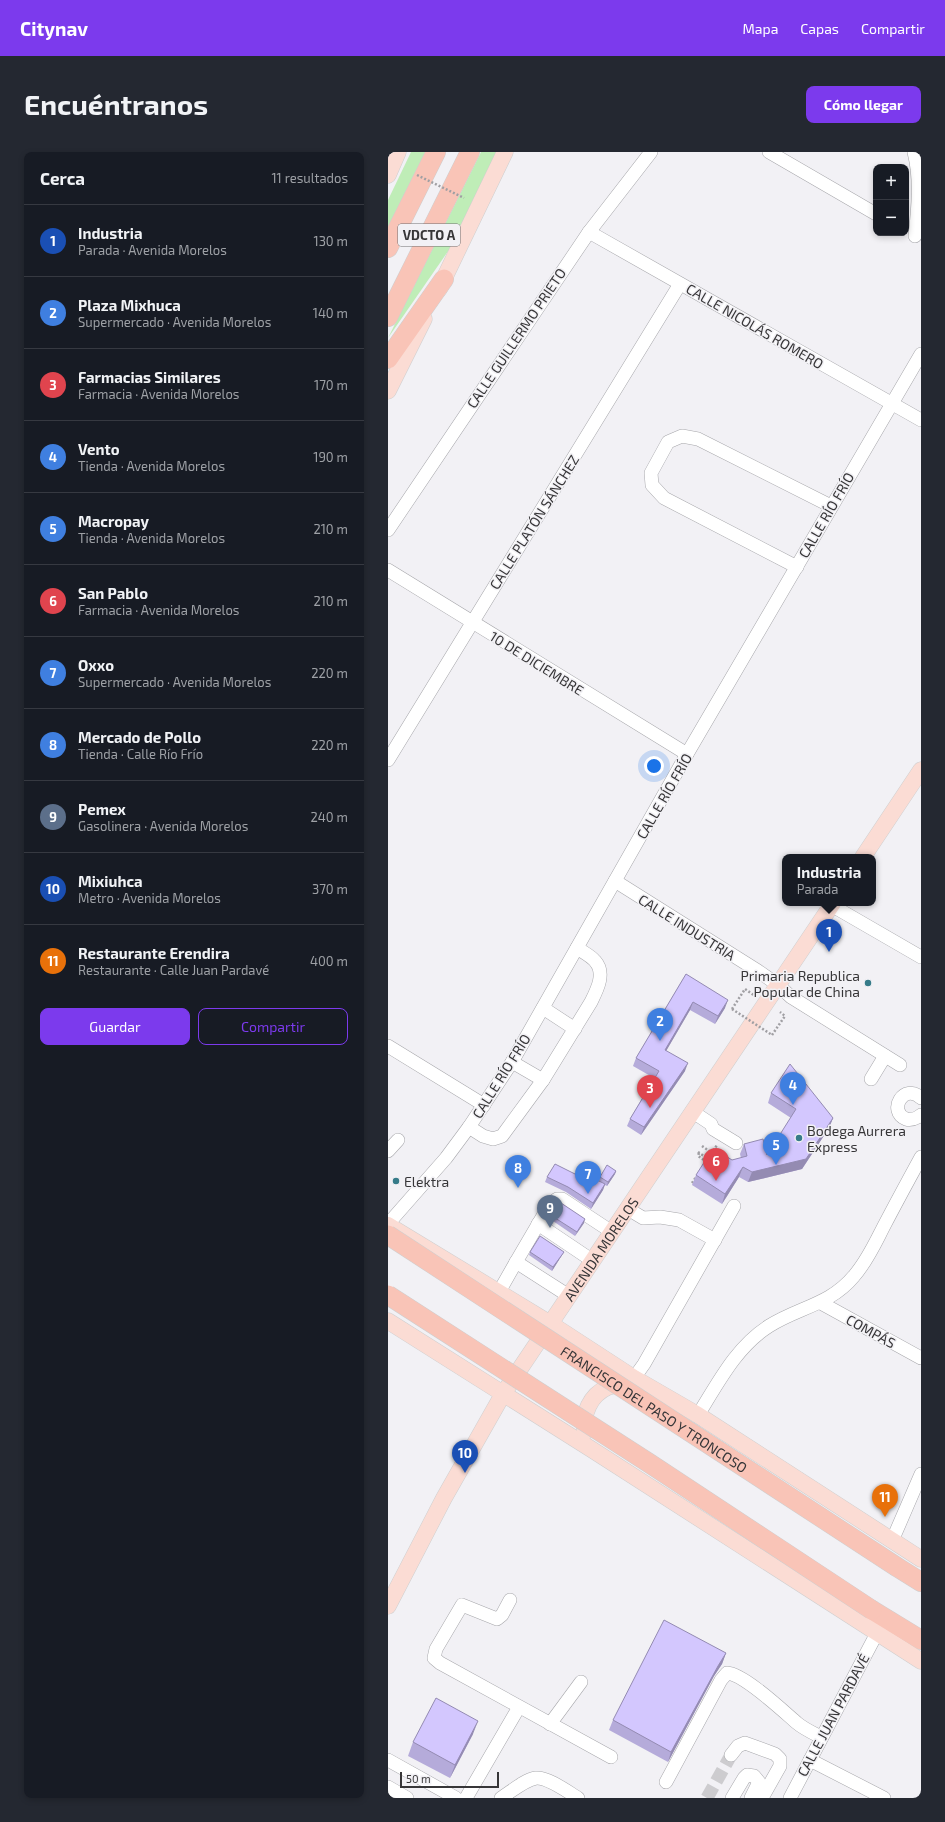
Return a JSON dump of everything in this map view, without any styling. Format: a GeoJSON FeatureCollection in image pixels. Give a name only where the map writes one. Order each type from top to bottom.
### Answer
{"type":"FeatureCollection","features":[{"type":"Feature","properties":{"kind":"highway","name":"VDCTO A"},"geometry":{"type":"LineString","coordinates":[[388,248],[436,152]]}},
{"type":"Feature","properties":{"kind":"highway","name":"VDCTO A"},"geometry":{"type":"LineString","coordinates":[[388,317],[470,152]]}},
{"type":"Feature","properties":{"kind":"highway"},"geometry":{"type":"LineString","coordinates":[[388,359],[444,279]]}},
{"type":"Feature","properties":{"kind":"highway","name":"FRANCISCO DEL PASO Y TRONCOSO"},"geometry":{"type":"LineString","coordinates":[[388,1235],[921,1582]]}},
{"type":"Feature","properties":{"kind":"highway"},"geometry":{"type":"LineString","coordinates":[[388,1295],[649,1463],[872,1610],[921,1640]]}},
{"type":"Feature","properties":{"kind":"main road"},"geometry":{"type":"LineString","coordinates":[[388,175],[398,152]]}},
{"type":"Feature","properties":{"kind":"main road"},"geometry":{"type":"LineString","coordinates":[[388,391],[505,152]]}},
{"type":"Feature","properties":{"kind":"main road"},"geometry":{"type":"LineString","coordinates":[[865,854],[921,770]]}},
{"type":"Feature","properties":{"kind":"main road","name":"AVENIDA MORELOS"},"geometry":{"type":"LineString","coordinates":[[388,1604],[444,1498],[503,1394],[831,906]]}},
{"type":"Feature","properties":{"kind":"main road","name":"FRANCISCO DEL PASO Y TRONCOSO"},"geometry":{"type":"LineString","coordinates":[[388,1225],[551,1324],[634,1378],[698,1415],[921,1559]]}},
{"type":"Feature","properties":{"kind":"main road"},"geometry":{"type":"LineString","coordinates":[[388,1321],[591,1449],[921,1661]]}},
{"type":"Feature","properties":{"kind":"main road"},"geometry":{"type":"LineString","coordinates":[[591,1449],[587,1442],[584,1427],[584,1419],[589,1404],[600,1392],[608,1388],[624,1384],[634,1378]]}},
{"type":"Feature","properties":{"kind":"street","name":"CALLE GUILLERMO PRIETO"},"geometry":{"type":"LineString","coordinates":[[388,530],[588,232],[651,152]]}},
{"type":"Feature","properties":{"kind":"street"},"geometry":{"type":"LineString","coordinates":[[769,152],[873,212]]}},
{"type":"Feature","properties":{"kind":"street"},"geometry":{"type":"LineString","coordinates":[[914,152],[917,164],[919,200],[914,236]]}},
{"type":"Feature","properties":{"kind":"street","name":"CALLE NICOLÁS ROMERO"},"geometry":{"type":"LineString","coordinates":[[588,232],[921,420]]}},
{"type":"Feature","properties":{"kind":"street","name":"CALLE PLATÓN SÁNCHEZ"},"geometry":{"type":"LineString","coordinates":[[388,760],[680,284]]}},
{"type":"Feature","properties":{"kind":"street","name":"CALLE RÍO FRÍO"},"geometry":{"type":"LineString","coordinates":[[388,1225],[446,1158],[469,1127],[512,1062],[687,754],[921,354]]}},
{"type":"Feature","properties":{"kind":"street"},"geometry":{"type":"LineString","coordinates":[[797,567],[664,498],[657,492],[652,485],[651,473],[668,442],[682,436],[698,439],[832,506]]}},
{"type":"Feature","properties":{"kind":"street","name":"10 DE DICIEMBRE"},"geometry":{"type":"LineString","coordinates":[[388,570],[687,754]]}},
{"type":"Feature","properties":{"kind":"street","name":"CALLE INDUSTRIA"},"geometry":{"type":"LineString","coordinates":[[615,881],[900,1065]]}},
{"type":"Feature","properties":{"kind":"street"},"geometry":{"type":"LineString","coordinates":[[835,906],[921,957]]}},
{"type":"Feature","properties":{"kind":"street"},"geometry":{"type":"LineString","coordinates":[[469,1127],[483,1136],[493,1139],[502,1136],[543,1080],[575,1029],[598,990],[601,977],[596,961],[577,948]]}},
{"type":"Feature","properties":{"kind":"street"},"geometry":{"type":"LineString","coordinates":[[543,1008],[575,1029]]}},
{"type":"Feature","properties":{"kind":"street"},"geometry":{"type":"LineString","coordinates":[[388,1046],[484,1105]]}},
{"type":"Feature","properties":{"kind":"street"},"geometry":{"type":"LineString","coordinates":[[871,1079],[885,1056]]}},
{"type":"Feature","properties":{"kind":"street"},"geometry":{"type":"LineString","coordinates":[[512,1062],[543,1080]]}},
{"type":"Feature","properties":{"kind":"street"},"geometry":{"type":"LineString","coordinates":[[920,1117],[910,1120],[902,1116],[898,1109],[898,1104],[902,1097],[906,1094],[914,1094],[921,1098]]}},
{"type":"Feature","properties":{"kind":"street"},"geometry":{"type":"LineString","coordinates":[[693,1112],[711,1124],[714,1129],[738,1140]]}},
{"type":"Feature","properties":{"kind":"street"},"geometry":{"type":"LineString","coordinates":[[388,1151],[398,1140]]}},
{"type":"Feature","properties":{"kind":"street"},"geometry":{"type":"LineString","coordinates":[[698,1415],[731,1363],[748,1341],[770,1326],[796,1312],[821,1303],[841,1289],[854,1276],[867,1258],[921,1157]]}},
{"type":"Feature","properties":{"kind":"street"},"geometry":{"type":"LineString","coordinates":[[499,1292],[550,1204],[557,1199],[562,1199],[612,1232]]}},
{"type":"Feature","properties":{"kind":"street"},"geometry":{"type":"LineString","coordinates":[[634,1378],[644,1364],[734,1206]]}},
{"type":"Feature","properties":{"kind":"street"},"geometry":{"type":"LineString","coordinates":[[628,1209],[643,1218],[660,1217],[680,1220],[715,1240]]}},
{"type":"Feature","properties":{"kind":"street"},"geometry":{"type":"LineString","coordinates":[[538,1224],[593,1262]]}},
{"type":"Feature","properties":{"kind":"street"},"geometry":{"type":"LineString","coordinates":[[516,1262],[569,1296]]}},
{"type":"Feature","properties":{"kind":"street","name":"COMPÁS"},"geometry":{"type":"LineString","coordinates":[[821,1303],[921,1358]]}},
{"type":"Feature","properties":{"kind":"street"},"geometry":{"type":"LineString","coordinates":[[892,1541],[921,1476]]}},
{"type":"Feature","properties":{"kind":"street"},"geometry":{"type":"LineString","coordinates":[[510,1600],[502,1615],[497,1619],[462,1605],[436,1649],[434,1658],[440,1663],[611,1757]]}},
{"type":"Feature","properties":{"kind":"street","name":"CALLE JUAN PARDAVÉ"},"geometry":{"type":"LineString","coordinates":[[790,1798],[877,1633]]}},
{"type":"Feature","properties":{"kind":"street"},"geometry":{"type":"LineString","coordinates":[[666,1782],[721,1680],[727,1673],[735,1675],[771,1699],[798,1724],[821,1737]]}},
{"type":"Feature","properties":{"kind":"street"},"geometry":{"type":"LineString","coordinates":[[550,1724],[581,1682]]}},
{"type":"Feature","properties":{"kind":"street"},"geometry":{"type":"LineString","coordinates":[[466,1798],[519,1707]]}},
{"type":"Feature","properties":{"kind":"street"},"geometry":{"type":"LineString","coordinates":[[731,1755],[738,1746],[745,1744],[776,1754],[780,1759],[780,1766],[762,1798]]}},
{"type":"Feature","properties":{"kind":"street"},"geometry":{"type":"LineString","coordinates":[[388,1760],[456,1798]]}},
{"type":"Feature","properties":{"kind":"street"},"geometry":{"type":"LineString","coordinates":[[810,1760],[884,1798]]}},
{"type":"Feature","properties":{"kind":"street"},"geometry":{"type":"LineString","coordinates":[[732,1798],[747,1775],[754,1776],[759,1782],[752,1798]]}},
{"type":"Feature","properties":{"kind":"street"},"geometry":{"type":"LineString","coordinates":[[501,1798],[530,1780],[537,1778],[546,1780],[578,1798]]}},
{"type":"Feature","properties":{"kind":"street"},"geometry":{"type":"LineString","coordinates":[[388,1787],[407,1798]]}},
{"type":"Feature","properties":{"kind":"path"},"geometry":{"type":"LineString","coordinates":[[417,175],[464,198]]}},
{"type":"Feature","properties":{"kind":"path"},"geometry":{"type":"LineString","coordinates":[[745,989],[732,1009],[772,1035],[785,1016],[780,1012]]}},
{"type":"Feature","properties":{"kind":"path"},"geometry":{"type":"LineString","coordinates":[[704,1165],[718,1143]]}},
{"type":"Feature","properties":{"kind":"path"},"geometry":{"type":"LineString","coordinates":[[702,1146],[715,1155]]}},
{"type":"Feature","properties":{"kind":"path"},"geometry":{"type":"LineString","coordinates":[[704,1160],[698,1156],[699,1153],[708,1159]]}},
{"type":"Feature","properties":{"kind":"path"},"geometry":{"type":"LineString","coordinates":[[692,1183],[700,1171]]}},
{"type":"Feature","properties":{"kind":"green space"},"geometry":{"type":"Polygon","coordinates":[[[411,152],[427,152],[388,232],[388,200],[411,152]]]}},
{"type":"Feature","properties":{"kind":"green space"},"geometry":{"type":"Polygon","coordinates":[[[481,152],[497,152],[451,247],[388,338],[481,152]]]}},
{"type":"Feature","properties":{"kind":"building"},"geometry":{"type":"Polygon","coordinates":[[[686,974],[728,1000],[718,1016],[693,1002],[665,1050],[688,1063],[644,1127],[630,1119],[659,1071],[636,1058],[686,974]]]}},
{"type":"Feature","properties":{"kind":"building"},"geometry":{"type":"Polygon","coordinates":[[[790,1064],[833,1118],[806,1159],[752,1172],[743,1167],[725,1194],[696,1175],[710,1153],[718,1151],[732,1160],[747,1156],[744,1144],[763,1139],[767,1155],[796,1109],[771,1093],[790,1064]]]}},
{"type":"Feature","properties":{"kind":"building"},"geometry":{"type":"Polygon","coordinates":[[[555,1164],[583,1178],[585,1174],[605,1184],[593,1203],[568,1187],[547,1177],[555,1164]]]}},
{"type":"Feature","properties":{"kind":"building"},"geometry":{"type":"Polygon","coordinates":[[[607,1165],[616,1171],[608,1182],[600,1177],[607,1165]]]}},
{"type":"Feature","properties":{"kind":"building"},"geometry":{"type":"Polygon","coordinates":[[[561,1203],[585,1219],[577,1232],[552,1216],[557,1206],[561,1203]]]}},
{"type":"Feature","properties":{"kind":"building"},"geometry":{"type":"Polygon","coordinates":[[[540,1236],[564,1252],[553,1267],[530,1252],[540,1236]]]}},
{"type":"Feature","properties":{"kind":"building"},"geometry":{"type":"Polygon","coordinates":[[[664,1620],[726,1653],[671,1752],[613,1720],[664,1620]]]}},
{"type":"Feature","properties":{"kind":"building"},"geometry":{"type":"Polygon","coordinates":[[[436,1698],[478,1721],[455,1765],[413,1742],[436,1698]]]}},
{"type":"Feature","properties":{"kind":"tunnel"},"geometry":{"type":"LineString","coordinates":[[707,1798],[731,1755]]}},
{"type":"Feature","properties":{"kind":"place","name":"Industria"},"geometry":{"type":"Point","coordinates":[829,952]}},
{"type":"Feature","properties":{"kind":"place","name":"Primaria Republica Popular de China"},"geometry":{"type":"Point","coordinates":[868,983]}},
{"type":"Feature","properties":{"kind":"place","name":"Plaza Mixhuca"},"geometry":{"type":"Point","coordinates":[660,1041]}},
{"type":"Feature","properties":{"kind":"place","name":"Vento"},"geometry":{"type":"Point","coordinates":[793,1105]}},
{"type":"Feature","properties":{"kind":"place","name":"Farmacias Similares"},"geometry":{"type":"Point","coordinates":[650,1108]}},
{"type":"Feature","properties":{"kind":"place","name":"Bodega Aurrera Express"},"geometry":{"type":"Point","coordinates":[799,1138]}},
{"type":"Feature","properties":{"kind":"place","name":"Macropay"},"geometry":{"type":"Point","coordinates":[776,1165]}},
{"type":"Feature","properties":{"kind":"place","name":"Elektra"},"geometry":{"type":"Point","coordinates":[396,1181]}},
{"type":"Feature","properties":{"kind":"place","name":"San Pablo"},"geometry":{"type":"Point","coordinates":[716,1181]}},
{"type":"Feature","properties":{"kind":"place","name":"Mercado de Pollo"},"geometry":{"type":"Point","coordinates":[518,1188]}},
{"type":"Feature","properties":{"kind":"place","name":"Oxxo"},"geometry":{"type":"Point","coordinates":[588,1194]}},
{"type":"Feature","properties":{"kind":"place","name":"Pemex"},"geometry":{"type":"Point","coordinates":[550,1228]}},
{"type":"Feature","properties":{"kind":"place","name":"Mixiuhca"},"geometry":{"type":"Point","coordinates":[465,1473]}},
{"type":"Feature","properties":{"kind":"place","name":"Restaurante Erendira"},"geometry":{"type":"Point","coordinates":[885,1517]}}]}
